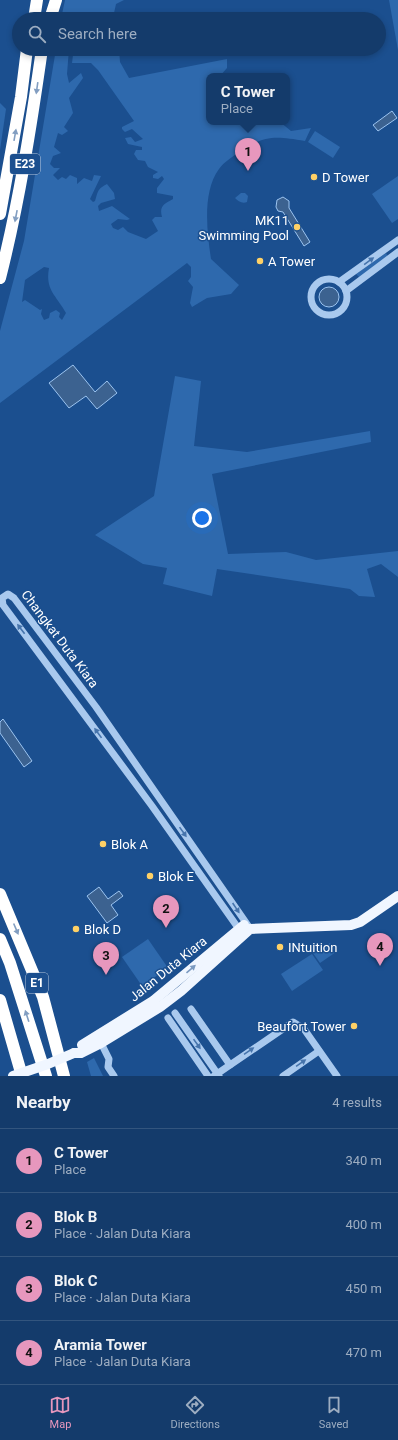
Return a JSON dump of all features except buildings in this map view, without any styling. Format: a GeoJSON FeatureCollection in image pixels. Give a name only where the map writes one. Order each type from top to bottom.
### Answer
{"type":"FeatureCollection","features":[{"type":"Feature","properties":{"kind":"highway"},"geometry":{"type":"LineString","coordinates":[[28,12],[29,0]]}},
{"type":"Feature","properties":{"kind":"highway"},"geometry":{"type":"LineString","coordinates":[[35,12],[37,0]]}},
{"type":"Feature","properties":{"kind":"highway"},"geometry":{"type":"LineString","coordinates":[[45,12],[47,0]]}},
{"type":"Feature","properties":{"kind":"highway"},"geometry":{"type":"LineString","coordinates":[[52,12],[56,0]]}},
{"type":"Feature","properties":{"kind":"highway","name":"E23"},"geometry":{"type":"LineString","coordinates":[[0,214],[21,97],[26,56]]}},
{"type":"Feature","properties":{"kind":"highway","name":"E23"},"geometry":{"type":"LineString","coordinates":[[0,278],[14,222],[23,176],[41,56]]}},
{"type":"Feature","properties":{"kind":"highway","name":"E1"},"geometry":{"type":"LineString","coordinates":[[0,894],[43,997],[64,1076]]}},
{"type":"Feature","properties":{"kind":"highway","name":"E1"},"geometry":{"type":"LineString","coordinates":[[0,939],[10,963],[40,1053],[46,1076]]}},
{"type":"Feature","properties":{"kind":"highway"},"geometry":{"type":"LineString","coordinates":[[0,1000],[22,1076]]}},
{"type":"Feature","properties":{"kind":"main road"},"geometry":{"type":"LineString","coordinates":[[247,928],[351,926],[360,922],[398,896]]}},
{"type":"Feature","properties":{"kind":"main road","name":"Jalan Duta Kiara"},"geometry":{"type":"LineString","coordinates":[[74,1053],[77,1048],[160,1001],[181,991],[247,928]]}},
{"type":"Feature","properties":{"kind":"main road","name":"Jalan Duta Kiara"},"geometry":{"type":"LineString","coordinates":[[13,1076],[74,1053],[81,1053],[102,1043],[160,1001]]}},
{"type":"Feature","properties":{"kind":"street"},"geometry":{"type":"LineString","coordinates":[[339,282],[398,240]]}},
{"type":"Feature","properties":{"kind":"street"},"geometry":{"type":"LineString","coordinates":[[346,291],[398,252]]}},
{"type":"Feature","properties":{"kind":"street"},"geometry":{"type":"LineString","coordinates":[[328,279],[339,282],[346,291],[347,302],[344,307],[335,314],[323,314],[314,307],[312,295],[318,284],[328,279]]}},
{"type":"Feature","properties":{"kind":"street","name":"Changkat Duta Kiara"},"geometry":{"type":"LineString","coordinates":[[8,594],[14,598],[96,707],[247,928],[152,806],[3,605],[2,598],[6,595],[8,594]]}},
{"type":"Feature","properties":{"kind":"street"},"geometry":{"type":"LineString","coordinates":[[191,1009],[230,1065]]}},
{"type":"Feature","properties":{"kind":"street"},"geometry":{"type":"LineString","coordinates":[[175,1013],[217,1075],[293,1022],[304,1029],[337,1076]]}},
{"type":"Feature","properties":{"kind":"street"},"geometry":{"type":"LineString","coordinates":[[168,1018],[208,1076]]}},
{"type":"Feature","properties":{"kind":"street"},"geometry":{"type":"LineString","coordinates":[[102,1043],[109,1059],[108,1067],[114,1076]]}},
{"type":"Feature","properties":{"kind":"street"},"geometry":{"type":"LineString","coordinates":[[283,1076],[319,1051]]}},
{"type":"Feature","properties":{"kind":"shaded area"},"geometry":{"type":"Polygon","coordinates":[[[65,0],[124,0],[116,4],[114,12],[62,12],[65,0]]]}},
{"type":"Feature","properties":{"kind":"shaded area"},"geometry":{"type":"Polygon","coordinates":[[[389,0],[398,0],[398,50],[389,0]]]}},
{"type":"Feature","properties":{"kind":"shaded area"},"geometry":{"type":"Polygon","coordinates":[[[55,56],[68,56],[67,74],[69,83],[81,73],[83,78],[69,98],[73,113],[64,127],[68,131],[62,135],[58,133],[54,147],[61,153],[53,156],[50,164],[54,168],[60,168],[53,175],[58,180],[62,177],[66,179],[70,175],[77,178],[77,184],[84,178],[92,181],[94,175],[101,176],[90,199],[93,202],[95,201],[97,193],[107,184],[114,193],[115,199],[101,203],[98,206],[99,211],[112,206],[130,219],[118,219],[111,224],[113,228],[118,230],[123,227],[128,232],[146,239],[158,231],[152,220],[155,217],[162,217],[161,210],[163,206],[173,199],[173,196],[157,193],[157,188],[164,179],[162,176],[158,179],[153,178],[153,175],[158,172],[148,167],[145,161],[138,160],[134,154],[136,150],[142,150],[142,147],[128,144],[125,138],[131,137],[135,142],[143,139],[132,129],[125,132],[122,129],[122,127],[134,121],[98,70],[91,63],[72,63],[73,56],[120,56],[120,62],[129,78],[227,59],[227,68],[223,73],[206,73],[206,125],[284,125],[291,131],[311,128],[305,141],[285,138],[270,138],[247,147],[226,162],[219,169],[214,178],[210,189],[207,212],[211,259],[239,285],[231,294],[207,298],[192,307],[190,303],[193,287],[188,281],[191,277],[191,267],[187,263],[0,403],[0,331],[24,241],[55,56]],[[44,267],[25,280],[22,302],[25,300],[40,310],[42,309],[41,314],[44,320],[49,318],[50,313],[56,310],[60,313],[59,317],[62,320],[66,313],[52,292],[48,276],[49,268],[44,267]]]}},
{"type":"Feature","properties":{"kind":"shaded area"},"geometry":{"type":"Polygon","coordinates":[[[0,103],[6,109],[0,150],[0,103]]]}},
{"type":"Feature","properties":{"kind":"shaded area"},"geometry":{"type":"Polygon","coordinates":[[[392,111],[397,118],[378,131],[373,125],[392,111]]]}},
{"type":"Feature","properties":{"kind":"shaded area"},"geometry":{"type":"Polygon","coordinates":[[[315,131],[340,147],[333,158],[308,142],[315,131]]]}},
{"type":"Feature","properties":{"kind":"shaded area"},"geometry":{"type":"Polygon","coordinates":[[[398,176],[398,219],[392,223],[372,194],[398,176]]]}},
{"type":"Feature","properties":{"kind":"shaded area"},"geometry":{"type":"Polygon","coordinates":[[[241,193],[245,193],[248,196],[247,202],[245,203],[239,201],[235,198],[241,193]]]}},
{"type":"Feature","properties":{"kind":"shaded area","name":"MK11 Swimming Pool"},"geometry":{"type":"Polygon","coordinates":[[[283,197],[289,201],[289,208],[310,242],[304,246],[283,212],[278,211],[276,207],[277,200],[283,197]]]}},
{"type":"Feature","properties":{"kind":"shaded area"},"geometry":{"type":"Polygon","coordinates":[[[386,253],[388,257],[360,278],[356,274],[386,253]]]}},
{"type":"Feature","properties":{"kind":"shaded area"},"geometry":{"type":"Polygon","coordinates":[[[329,287],[336,290],[339,297],[336,304],[329,307],[322,304],[319,297],[322,290],[329,287]]]}},
{"type":"Feature","properties":{"kind":"shaded area"},"geometry":{"type":"Polygon","coordinates":[[[73,365],[95,392],[107,381],[117,393],[97,409],[86,396],[69,408],[49,383],[73,365]]]}},
{"type":"Feature","properties":{"kind":"shaded area"},"geometry":{"type":"Polygon","coordinates":[[[175,376],[201,381],[194,446],[247,452],[370,431],[371,442],[212,474],[228,554],[286,552],[316,560],[398,551],[398,577],[381,564],[367,569],[375,597],[359,596],[350,589],[217,569],[212,596],[163,584],[167,568],[143,564],[95,535],[154,496],[175,376]]]}},
{"type":"Feature","properties":{"kind":"shaded area"},"geometry":{"type":"Polygon","coordinates":[[[3,719],[32,761],[24,767],[0,733],[0,722],[3,719]]]}},
{"type":"Feature","properties":{"kind":"shaded area"},"geometry":{"type":"Polygon","coordinates":[[[99,887],[108,899],[119,891],[123,896],[111,905],[118,915],[107,923],[87,896],[99,887]]]}},
{"type":"Feature","properties":{"kind":"shaded area"},"geometry":{"type":"Polygon","coordinates":[[[148,939],[168,968],[142,986],[122,957],[148,939]]]}},
{"type":"Feature","properties":{"kind":"shaded area"},"geometry":{"type":"Polygon","coordinates":[[[330,943],[336,952],[320,963],[313,953],[330,943]]]}},
{"type":"Feature","properties":{"kind":"shaded area"},"geometry":{"type":"Polygon","coordinates":[[[312,954],[323,970],[292,991],[281,974],[312,954]]]}},
{"type":"Feature","properties":{"kind":"shaded area"},"geometry":{"type":"Polygon","coordinates":[[[94,1058],[103,1076],[91,1076],[87,1062],[94,1058]]]}},
{"type":"Feature","properties":{"kind":"place","name":"C Tower"},"geometry":{"type":"Point","coordinates":[248,171]}},
{"type":"Feature","properties":{"kind":"place","name":"D Tower"},"geometry":{"type":"Point","coordinates":[314,177]}},
{"type":"Feature","properties":{"kind":"place","name":"MK11 Swimming Pool"},"geometry":{"type":"Point","coordinates":[297,227]}},
{"type":"Feature","properties":{"kind":"place","name":"A Tower"},"geometry":{"type":"Point","coordinates":[260,261]}},
{"type":"Feature","properties":{"kind":"place","name":"Blok A"},"geometry":{"type":"Point","coordinates":[103,844]}},
{"type":"Feature","properties":{"kind":"place","name":"Blok E"},"geometry":{"type":"Point","coordinates":[150,876]}},
{"type":"Feature","properties":{"kind":"place","name":"Blok B"},"geometry":{"type":"Point","coordinates":[166,928]}},
{"type":"Feature","properties":{"kind":"place","name":"Blok D"},"geometry":{"type":"Point","coordinates":[76,929]}},
{"type":"Feature","properties":{"kind":"place","name":"INtuition"},"geometry":{"type":"Point","coordinates":[280,947]}},
{"type":"Feature","properties":{"kind":"place","name":"Aramia Tower"},"geometry":{"type":"Point","coordinates":[380,966]}},
{"type":"Feature","properties":{"kind":"place","name":"Blok C"},"geometry":{"type":"Point","coordinates":[106,975]}},
{"type":"Feature","properties":{"kind":"place","name":"Beaufort Tower"},"geometry":{"type":"Point","coordinates":[354,1026]}}]}
